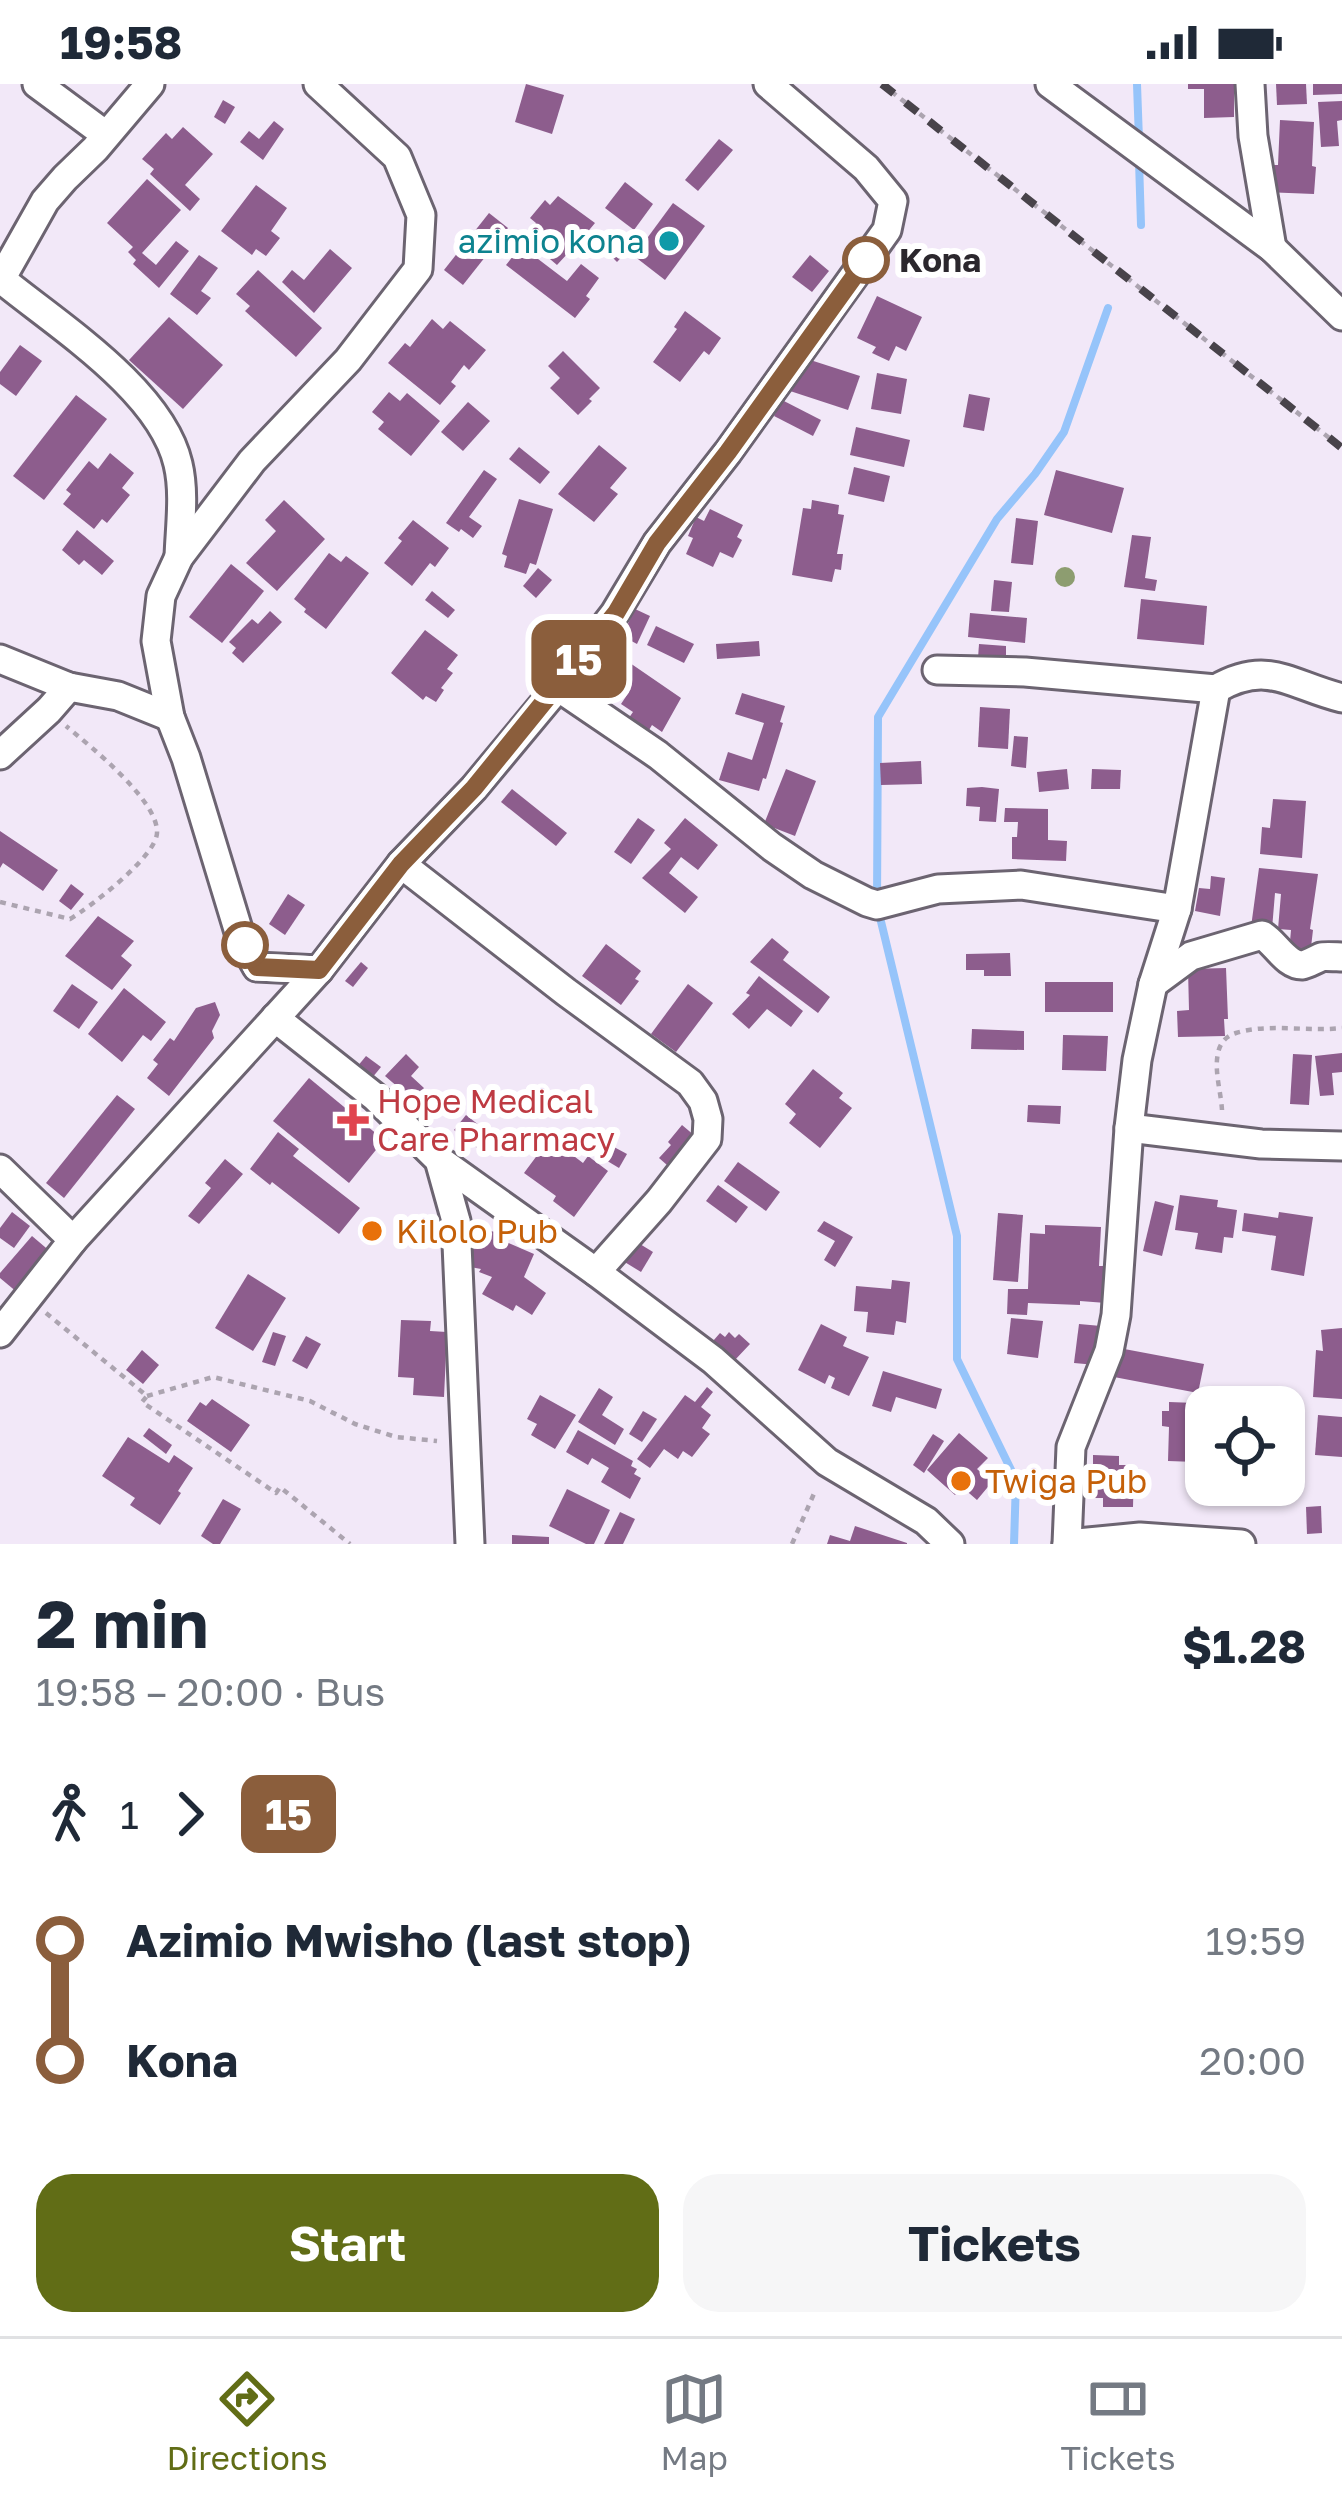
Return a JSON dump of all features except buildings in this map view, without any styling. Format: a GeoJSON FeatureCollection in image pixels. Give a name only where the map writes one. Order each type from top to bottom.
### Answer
{"type":"FeatureCollection","features":[{"type":"Feature","properties":{"kind":"street"},"geometry":{"type":"LineString","coordinates":[[37,84],[106,136]]}},
{"type":"Feature","properties":{"kind":"street"},"geometry":{"type":"LineString","coordinates":[[150,84],[45,201],[1,280],[106,362],[147,405],[177,460],[179,556]]}},
{"type":"Feature","properties":{"kind":"street"},"geometry":{"type":"LineString","coordinates":[[318,84],[397,157],[421,215],[418,269],[348,360],[253,461],[179,556],[161,596],[156,641],[170,717],[242,939],[257,967],[319,970]]}},
{"type":"Feature","properties":{"kind":"street"},"geometry":{"type":"LineString","coordinates":[[0,1333],[73,1240],[319,970],[401,864],[474,788],[558,687],[616,613],[657,543],[887,230],[893,201],[866,168],[769,84]]}},
{"type":"Feature","properties":{"kind":"street"},"geometry":{"type":"LineString","coordinates":[[1050,84],[1272,248],[1342,316]]}},
{"type":"Feature","properties":{"kind":"street"},"geometry":{"type":"LineString","coordinates":[[1250,84],[1252,136],[1272,248]]}},
{"type":"Feature","properties":{"kind":"street"},"geometry":{"type":"LineString","coordinates":[[0,659],[69,687],[118,696],[170,717]]}},
{"type":"Feature","properties":{"kind":"street"},"geometry":{"type":"LineString","coordinates":[[937,670],[1025,672],[1216,689],[1237,677],[1270,675],[1342,698]]}},
{"type":"Feature","properties":{"kind":"street"},"geometry":{"type":"LineString","coordinates":[[0,755],[69,687]]}},
{"type":"Feature","properties":{"kind":"street"},"geometry":{"type":"LineString","coordinates":[[558,687],[658,755],[772,848],[867,902],[878,905],[980,885],[1021,886],[1177,909]]}},
{"type":"Feature","properties":{"kind":"street"},"geometry":{"type":"LineString","coordinates":[[1216,689],[1177,909],[1153,984],[1137,1060],[1115,1315],[1109,1351],[1071,1447],[1067,1544],[1140,1537],[1241,1544]]}},
{"type":"Feature","properties":{"kind":"street"},"geometry":{"type":"LineString","coordinates":[[401,864],[690,1083],[703,1101],[707,1139],[596,1272]]}},
{"type":"Feature","properties":{"kind":"street"},"geometry":{"type":"LineString","coordinates":[[1153,984],[1191,956],[1262,935],[1299,965],[1323,956],[1342,957]]}},
{"type":"Feature","properties":{"kind":"street"},"geometry":{"type":"LineString","coordinates":[[274,1018],[375,1097],[440,1160],[713,1360],[827,1462],[926,1521],[950,1544]]}},
{"type":"Feature","properties":{"kind":"street"},"geometry":{"type":"LineString","coordinates":[[1129,1128],[1224,1140],[1342,1146]]}},
{"type":"Feature","properties":{"kind":"street"},"geometry":{"type":"LineString","coordinates":[[440,1160],[456,1221],[470,1544]]}},
{"type":"Feature","properties":{"kind":"street"},"geometry":{"type":"LineString","coordinates":[[0,1169],[73,1240]]}},
{"type":"Feature","properties":{"kind":"street"},"geometry":{"type":"LineString","coordinates":[[0,1286],[25,1302]]}},
{"type":"Feature","properties":{"kind":"path"},"geometry":{"type":"LineString","coordinates":[[882,84],[1342,448]]}},
{"type":"Feature","properties":{"kind":"path"},"geometry":{"type":"LineString","coordinates":[[0,902],[70,919],[90,907],[151,849],[158,836],[154,818],[117,770],[49,710]]}},
{"type":"Feature","properties":{"kind":"path"},"geometry":{"type":"LineString","coordinates":[[1224,1140],[1216,1059],[1226,1038],[1259,1030],[1342,1028]]}},
{"type":"Feature","properties":{"kind":"path"},"geometry":{"type":"LineString","coordinates":[[25,1302],[147,1396]]}},
{"type":"Feature","properties":{"kind":"path"},"geometry":{"type":"LineString","coordinates":[[350,1544],[280,1486],[276,1493],[142,1402],[147,1396],[213,1377],[310,1401],[355,1424],[395,1436],[466,1442]]}},
{"type":"Feature","properties":{"kind":"path"},"geometry":{"type":"LineString","coordinates":[[793,1544],[827,1462]]}},
{"type":"Feature","properties":{"kind":"waterway"},"geometry":{"type":"LineString","coordinates":[[1137,84],[1139,140]]}},
{"type":"Feature","properties":{"kind":"waterway"},"geometry":{"type":"LineString","coordinates":[[1139,161],[1141,225]]}},
{"type":"Feature","properties":{"kind":"waterway"},"geometry":{"type":"LineString","coordinates":[[1014,1544],[1016,1480],[957,1359],[957,1236],[877,905],[878,717],[997,519],[1064,432],[1108,308]]}},
{"type":"Feature","properties":{"kind":"railway"},"geometry":{"type":"LineString","coordinates":[[882,84],[1342,448]]}},
{"type":"Feature","properties":{"kind":"bus line","name":"15"},"geometry":{"type":"LineString","coordinates":[[245,945],[257,967],[319,970],[401,864],[474,788],[616,613],[657,543],[866,260]]}},
{"type":"Feature","properties":{"kind":"place","name":"azimio kona"},"geometry":{"type":"Point","coordinates":[669,241]}},
{"type":"Feature","properties":{"kind":"place","name":"Kona"},"geometry":{"type":"Point","coordinates":[866,260]}},
{"type":"Feature","properties":{"kind":"place","name":"Hope Medical Care Pharmacy"},"geometry":{"type":"Point","coordinates":[353,1120]}},
{"type":"Feature","properties":{"kind":"place","name":"Kilolo Pub"},"geometry":{"type":"Point","coordinates":[372,1231]}},
{"type":"Feature","properties":{"kind":"place","name":"Twiga Pub"},"geometry":{"type":"Point","coordinates":[961,1481]}}]}
